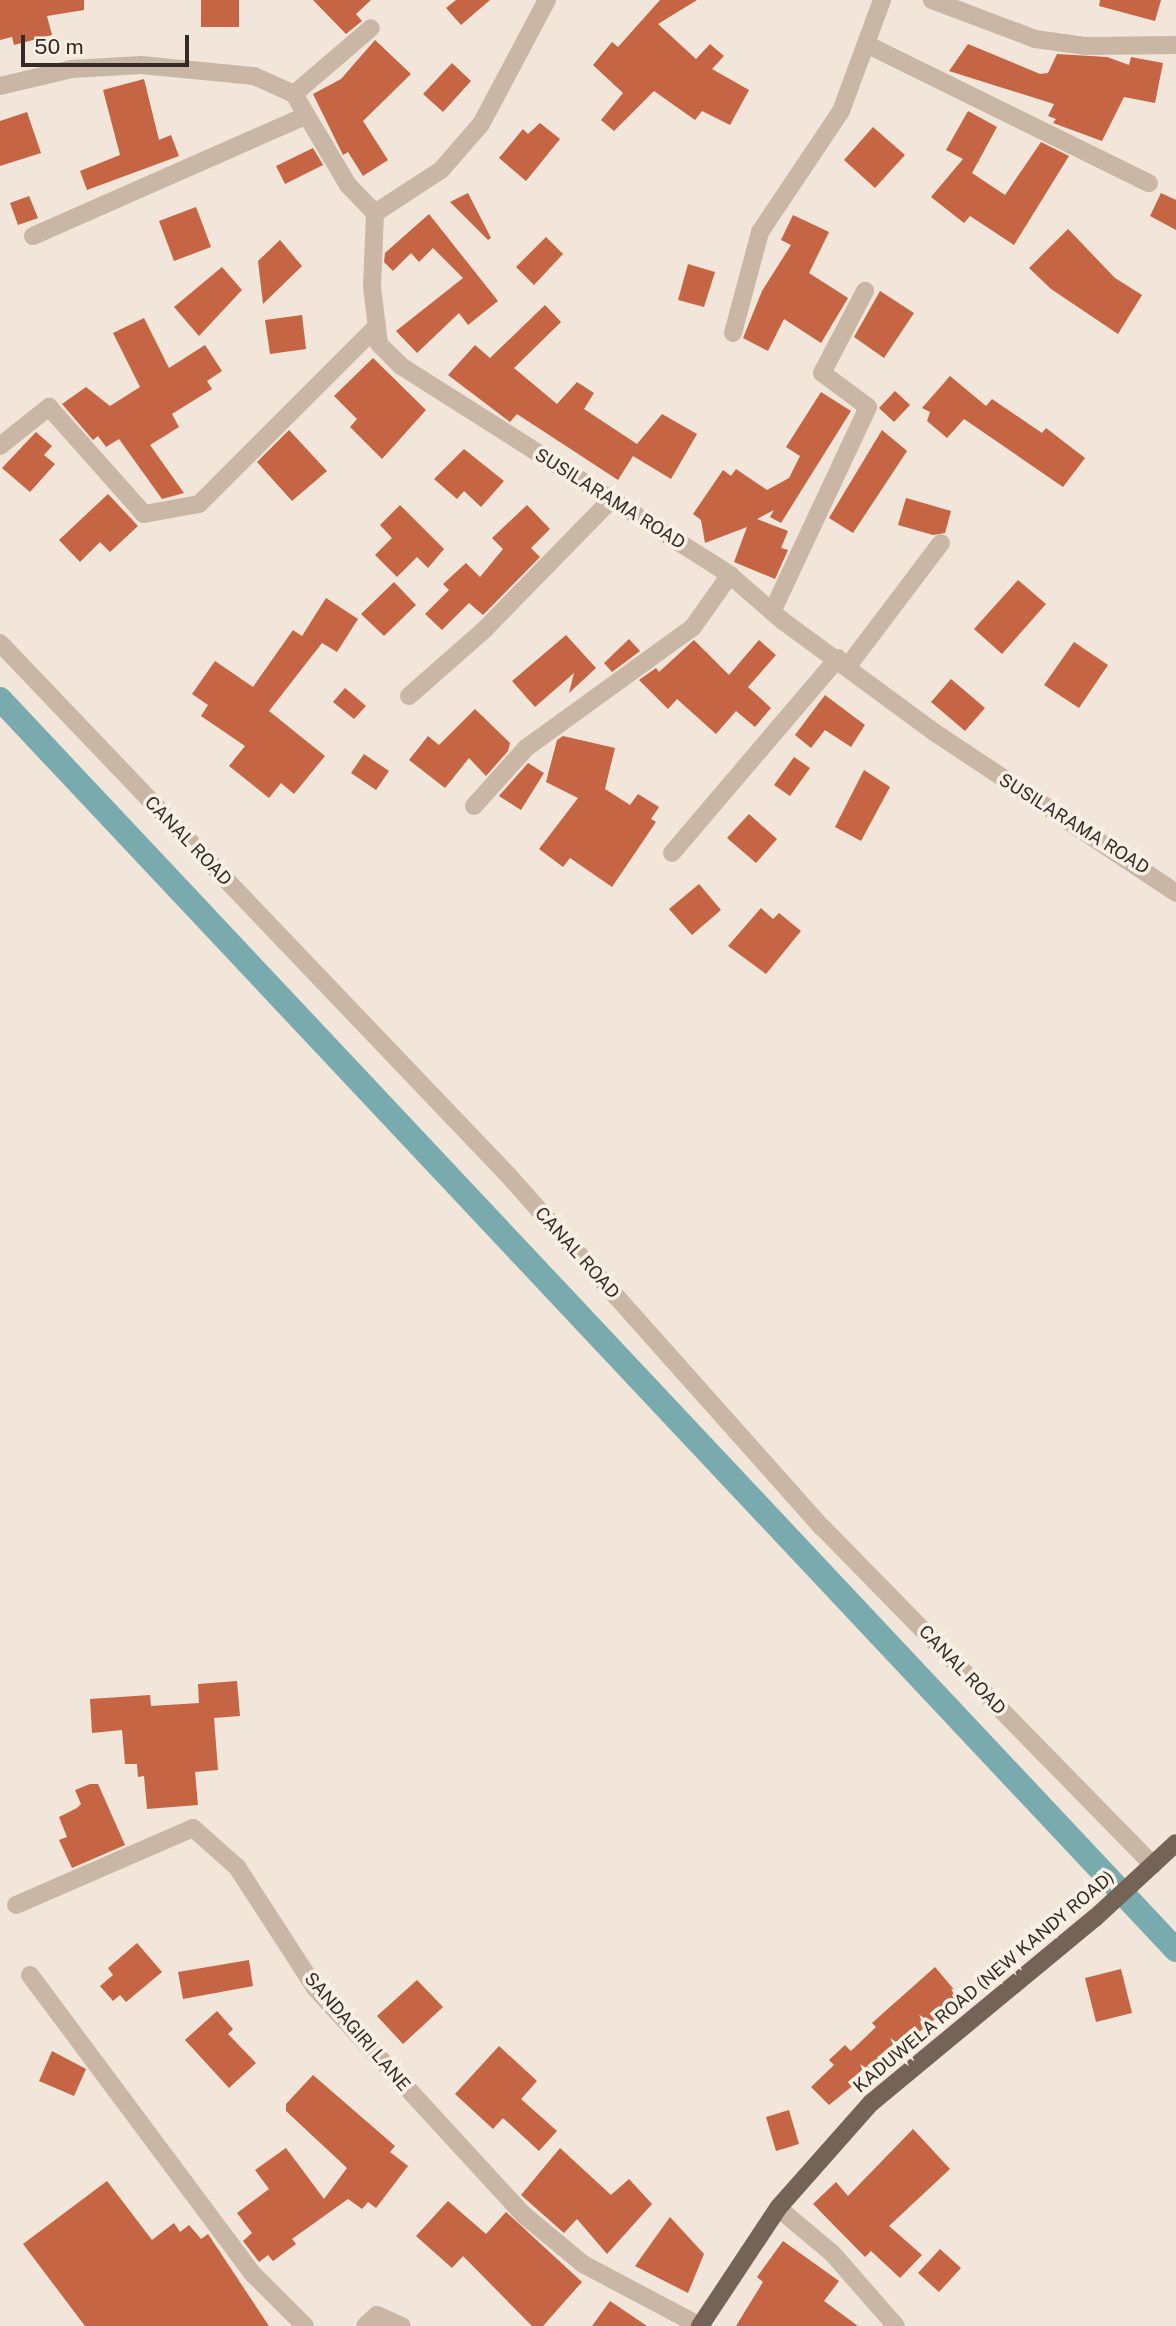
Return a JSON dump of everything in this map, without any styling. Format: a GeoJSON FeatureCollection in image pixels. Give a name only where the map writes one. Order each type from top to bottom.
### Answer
{"type":"FeatureCollection","features":[{"type":"Feature","properties":{"kind":"main road","name":"KADUWELA ROAD (NEW KANDY ROAD)"},"geometry":{"type":"LineString","coordinates":[[700,2326],[778,2208],[871,2103],[1162,1860]]}},
{"type":"Feature","properties":{"kind":"street"},"geometry":{"type":"LineString","coordinates":[[0,86],[72,69],[141,65],[254,76],[294,94],[303,117],[348,185],[375,213],[441,170],[481,124],[547,0]]}},
{"type":"Feature","properties":{"kind":"street"},"geometry":{"type":"LineString","coordinates":[[733,333],[760,232],[841,111],[869,45],[881,0]]}},
{"type":"Feature","properties":{"kind":"street"},"geometry":{"type":"LineString","coordinates":[[932,0],[1035,39],[1085,46],[1176,45]]}},
{"type":"Feature","properties":{"kind":"street"},"geometry":{"type":"LineString","coordinates":[[294,94],[371,28]]}},
{"type":"Feature","properties":{"kind":"street"},"geometry":{"type":"LineString","coordinates":[[869,45],[1149,183]]}},
{"type":"Feature","properties":{"kind":"street"},"geometry":{"type":"LineString","coordinates":[[33,236],[303,117]]}},
{"type":"Feature","properties":{"kind":"street","name":"SUSILARAMA ROAD"},"geometry":{"type":"LineString","coordinates":[[375,213],[379,344],[401,366],[730,575],[772,612],[934,732],[1176,893]]}},
{"type":"Feature","properties":{"kind":"street"},"geometry":{"type":"LineString","coordinates":[[772,612],[868,407],[822,373],[865,291]]}},
{"type":"Feature","properties":{"kind":"street"},"geometry":{"type":"LineString","coordinates":[[0,446],[49,407],[144,514],[199,504],[377,326]]}},
{"type":"Feature","properties":{"kind":"street"},"geometry":{"type":"LineString","coordinates":[[408,696],[486,628],[610,501]]}},
{"type":"Feature","properties":{"kind":"street"},"geometry":{"type":"LineString","coordinates":[[672,853],[843,662],[941,543]]}},
{"type":"Feature","properties":{"kind":"street"},"geometry":{"type":"LineString","coordinates":[[474,806],[526,748],[693,627],[730,575]]}},
{"type":"Feature","properties":{"kind":"street","name":"CANAL ROAD"},"geometry":{"type":"LineString","coordinates":[[0,643],[508,1175],[822,1527],[1162,1860]]}},
{"type":"Feature","properties":{"kind":"street","name":"SANDAGIRI LANE"},"geometry":{"type":"LineString","coordinates":[[16,1905],[193,1828],[237,1867],[316,1989],[524,2215],[583,2264],[700,2326]]}},
{"type":"Feature","properties":{"kind":"street"},"geometry":{"type":"LineString","coordinates":[[30,1975],[254,2276],[306,2326]]}},
{"type":"Feature","properties":{"kind":"street"},"geometry":{"type":"LineString","coordinates":[[778,2208],[832,2253],[896,2326]]}},
{"type":"Feature","properties":{"kind":"street"},"geometry":{"type":"LineString","coordinates":[[365,2326],[377,2315],[402,2326]]}},
{"type":"Feature","properties":{"kind":"building"},"geometry":{"type":"Polygon","coordinates":[[[0,0],[84,0],[84,10],[47,16],[52,35],[14,45],[12,37],[0,40],[0,0]]]}},
{"type":"Feature","properties":{"kind":"building"},"geometry":{"type":"Polygon","coordinates":[[[201,0],[239,0],[239,27],[201,27],[201,0]]]}},
{"type":"Feature","properties":{"kind":"building"},"geometry":{"type":"Polygon","coordinates":[[[313,0],[371,0],[356,14],[362,21],[346,34],[313,0]]]}},
{"type":"Feature","properties":{"kind":"building"},"geometry":{"type":"Polygon","coordinates":[[[456,0],[490,0],[461,25],[446,8],[456,0]]]}},
{"type":"Feature","properties":{"kind":"building"},"geometry":{"type":"Polygon","coordinates":[[[660,0],[697,0],[658,24],[696,59],[710,44],[724,56],[712,69],[749,90],[730,125],[702,111],[695,120],[654,91],[614,131],[601,120],[623,93],[593,65],[612,42],[618,47],[660,0]]]}},
{"type":"Feature","properties":{"kind":"building"},"geometry":{"type":"Polygon","coordinates":[[[1100,0],[1161,0],[1155,21],[1099,6],[1100,0]]]}},
{"type":"Feature","properties":{"kind":"building"},"geometry":{"type":"Polygon","coordinates":[[[375,40],[411,74],[363,121],[388,160],[363,176],[348,152],[343,155],[313,94],[341,79],[375,40]]]}},
{"type":"Feature","properties":{"kind":"building"},"geometry":{"type":"Polygon","coordinates":[[[968,44],[1040,74],[1048,73],[1057,54],[1107,57],[1129,65],[1131,57],[1163,63],[1155,103],[1124,97],[1102,141],[1053,123],[1056,119],[1048,116],[1054,104],[949,71],[968,44]]]}},
{"type":"Feature","properties":{"kind":"building"},"geometry":{"type":"Polygon","coordinates":[[[452,63],[471,81],[443,112],[423,94],[452,63]]]}},
{"type":"Feature","properties":{"kind":"building"},"geometry":{"type":"Polygon","coordinates":[[[144,79],[159,140],[171,135],[179,156],[87,190],[80,171],[120,155],[103,90],[144,79]]]}},
{"type":"Feature","properties":{"kind":"building"},"geometry":{"type":"Polygon","coordinates":[[[968,111],[997,127],[972,173],[1005,195],[1041,142],[1069,156],[1014,245],[970,216],[964,223],[931,197],[963,159],[946,150],[968,111]]]}},
{"type":"Feature","properties":{"kind":"building"},"geometry":{"type":"Polygon","coordinates":[[[27,112],[41,153],[0,166],[0,121],[27,112]]]}},
{"type":"Feature","properties":{"kind":"building"},"geometry":{"type":"Polygon","coordinates":[[[540,123],[560,139],[526,181],[499,158],[523,129],[528,134],[540,123]]]}},
{"type":"Feature","properties":{"kind":"building"},"geometry":{"type":"Polygon","coordinates":[[[873,127],[905,155],[875,188],[844,160],[873,127]]]}},
{"type":"Feature","properties":{"kind":"building"},"geometry":{"type":"Polygon","coordinates":[[[313,148],[323,165],[285,184],[276,166],[313,148]]]}},
{"type":"Feature","properties":{"kind":"building"},"geometry":{"type":"Polygon","coordinates":[[[468,193],[491,238],[488,240],[450,202],[468,193]]]}},
{"type":"Feature","properties":{"kind":"building"},"geometry":{"type":"Polygon","coordinates":[[[1161,193],[1176,200],[1176,230],[1150,216],[1161,193]]]}},
{"type":"Feature","properties":{"kind":"building"},"geometry":{"type":"Polygon","coordinates":[[[29,196],[38,218],[18,225],[10,203],[29,196]]]}},
{"type":"Feature","properties":{"kind":"building"},"geometry":{"type":"Polygon","coordinates":[[[196,207],[211,247],[174,261],[159,221],[196,207]]]}},
{"type":"Feature","properties":{"kind":"building"},"geometry":{"type":"Polygon","coordinates":[[[429,214],[498,301],[468,325],[459,313],[417,353],[396,331],[463,278],[433,248],[419,262],[411,253],[393,271],[384,262],[385,253],[429,214]]]}},
{"type":"Feature","properties":{"kind":"building"},"geometry":{"type":"Polygon","coordinates":[[[793,215],[829,232],[809,273],[848,298],[821,343],[784,319],[768,351],[743,338],[762,291],[791,245],[781,240],[793,215]]]}},
{"type":"Feature","properties":{"kind":"building"},"geometry":{"type":"Polygon","coordinates":[[[1068,229],[1115,278],[1142,295],[1118,334],[1051,289],[1029,268],[1068,229]]]}},
{"type":"Feature","properties":{"kind":"building"},"geometry":{"type":"Polygon","coordinates":[[[546,237],[563,254],[534,285],[516,267],[546,237]]]}},
{"type":"Feature","properties":{"kind":"building"},"geometry":{"type":"Polygon","coordinates":[[[280,240],[302,266],[263,304],[258,261],[280,240]]]}},
{"type":"Feature","properties":{"kind":"building"},"geometry":{"type":"Polygon","coordinates":[[[688,264],[715,272],[704,307],[678,300],[688,264]]]}},
{"type":"Feature","properties":{"kind":"building"},"geometry":{"type":"Polygon","coordinates":[[[222,267],[242,290],[199,336],[174,307],[222,267]]]}},
{"type":"Feature","properties":{"kind":"building"},"geometry":{"type":"Polygon","coordinates":[[[880,291],[914,313],[884,358],[854,337],[880,291]]]}},
{"type":"Feature","properties":{"kind":"building"},"geometry":{"type":"Polygon","coordinates":[[[545,305],[561,322],[514,368],[557,404],[577,382],[594,393],[584,409],[637,444],[662,414],[697,434],[671,479],[633,456],[618,480],[517,414],[510,422],[448,375],[475,345],[490,358],[545,305]]]}},
{"type":"Feature","properties":{"kind":"building"},"geometry":{"type":"Polygon","coordinates":[[[302,315],[306,349],[270,354],[265,320],[302,315]]]}},
{"type":"Feature","properties":{"kind":"building"},"geometry":{"type":"Polygon","coordinates":[[[144,318],[169,368],[205,345],[222,371],[207,381],[212,389],[172,414],[179,427],[150,445],[184,493],[162,499],[119,439],[106,447],[98,436],[93,440],[62,404],[86,387],[110,406],[140,387],[113,333],[144,318]]]}},
{"type":"Feature","properties":{"kind":"building"},"geometry":{"type":"Polygon","coordinates":[[[373,358],[426,410],[382,459],[350,427],[357,419],[334,396],[373,358]]]}},
{"type":"Feature","properties":{"kind":"building"},"geometry":{"type":"Polygon","coordinates":[[[950,376],[986,406],[992,399],[1042,433],[1046,428],[1085,458],[1063,487],[964,419],[947,438],[927,421],[930,412],[922,408],[950,376]]]}},
{"type":"Feature","properties":{"kind":"building"},"geometry":{"type":"Polygon","coordinates":[[[895,391],[910,405],[894,422],[879,408],[895,391]]]}},
{"type":"Feature","properties":{"kind":"building"},"geometry":{"type":"Polygon","coordinates":[[[821,392],[851,411],[781,523],[770,517],[774,510],[757,519],[788,531],[781,548],[788,550],[775,579],[734,562],[747,527],[705,543],[701,520],[693,514],[723,470],[731,476],[736,469],[767,490],[789,478],[800,456],[786,447],[821,392]]]}},
{"type":"Feature","properties":{"kind":"building"},"geometry":{"type":"Polygon","coordinates":[[[289,430],[327,471],[292,501],[257,462],[289,430]]]}},
{"type":"Feature","properties":{"kind":"building"},"geometry":{"type":"Polygon","coordinates":[[[882,430],[907,451],[853,533],[829,518],[882,430]]]}},
{"type":"Feature","properties":{"kind":"building"},"geometry":{"type":"Polygon","coordinates":[[[36,432],[52,446],[44,455],[55,464],[30,492],[2,468],[36,432]]]}},
{"type":"Feature","properties":{"kind":"building"},"geometry":{"type":"Polygon","coordinates":[[[464,449],[504,481],[481,507],[464,491],[457,499],[434,479],[464,449]]]}},
{"type":"Feature","properties":{"kind":"building"},"geometry":{"type":"Polygon","coordinates":[[[108,494],[138,526],[110,552],[100,542],[80,562],[59,540],[108,494]]]}},
{"type":"Feature","properties":{"kind":"building"},"geometry":{"type":"Polygon","coordinates":[[[906,498],[951,511],[945,533],[933,535],[898,525],[906,498]]]}},
{"type":"Feature","properties":{"kind":"building"},"geometry":{"type":"Polygon","coordinates":[[[400,505],[444,549],[428,568],[417,557],[397,577],[375,555],[392,538],[380,525],[400,505]]]}},
{"type":"Feature","properties":{"kind":"building"},"geometry":{"type":"Polygon","coordinates":[[[527,505],[550,529],[531,548],[540,557],[483,615],[469,603],[442,630],[425,614],[449,590],[443,584],[466,563],[480,577],[503,549],[492,538],[527,505]]]}},
{"type":"Feature","properties":{"kind":"building"},"geometry":{"type":"Polygon","coordinates":[[[1018,580],[1046,604],[1002,654],[974,629],[1018,580]]]}},
{"type":"Feature","properties":{"kind":"building"},"geometry":{"type":"Polygon","coordinates":[[[394,582],[416,605],[384,636],[361,614],[394,582]]]}},
{"type":"Feature","properties":{"kind":"building"},"geometry":{"type":"Polygon","coordinates":[[[326,598],[358,619],[337,652],[322,643],[269,711],[325,756],[294,794],[281,783],[269,798],[229,766],[245,746],[201,716],[208,705],[192,694],[215,661],[253,687],[293,630],[302,636],[326,598]]]}},
{"type":"Feature","properties":{"kind":"building"},"geometry":{"type":"Polygon","coordinates":[[[566,635],[596,668],[569,693],[574,673],[535,707],[512,681],[566,635]]]}},
{"type":"Feature","properties":{"kind":"building"},"geometry":{"type":"Polygon","coordinates":[[[629,639],[640,651],[612,672],[604,663],[629,639]]]}},
{"type":"Feature","properties":{"kind":"building"},"geometry":{"type":"Polygon","coordinates":[[[694,640],[729,675],[759,640],[776,655],[748,687],[771,708],[755,727],[736,711],[716,734],[677,699],[668,709],[639,680],[656,668],[659,672],[694,640]]]}},
{"type":"Feature","properties":{"kind":"building"},"geometry":{"type":"Polygon","coordinates":[[[1074,642],[1108,665],[1079,708],[1044,685],[1074,642]]]}},
{"type":"Feature","properties":{"kind":"building"},"geometry":{"type":"Polygon","coordinates":[[[951,679],[985,708],[965,731],[931,702],[951,679]]]}},
{"type":"Feature","properties":{"kind":"building"},"geometry":{"type":"Polygon","coordinates":[[[345,688],[366,706],[354,719],[333,702],[345,688]]]}},
{"type":"Feature","properties":{"kind":"building"},"geometry":{"type":"Polygon","coordinates":[[[825,695],[865,725],[851,747],[825,730],[811,748],[795,735],[825,695]]]}},
{"type":"Feature","properties":{"kind":"building"},"geometry":{"type":"Polygon","coordinates":[[[475,709],[510,743],[508,751],[486,776],[469,758],[445,788],[409,760],[428,736],[439,745],[475,709]]]}},
{"type":"Feature","properties":{"kind":"building"},"geometry":{"type":"Polygon","coordinates":[[[563,736],[615,748],[605,789],[630,805],[638,794],[659,807],[651,819],[656,822],[612,887],[570,858],[563,867],[539,849],[578,798],[546,782],[557,740],[563,736]]]}},
{"type":"Feature","properties":{"kind":"building"},"geometry":{"type":"Polygon","coordinates":[[[364,754],[389,771],[376,790],[351,773],[364,754]]]}},
{"type":"Feature","properties":{"kind":"building"},"geometry":{"type":"Polygon","coordinates":[[[794,757],[810,768],[790,796],[774,785],[794,757]]]}},
{"type":"Feature","properties":{"kind":"building"},"geometry":{"type":"Polygon","coordinates":[[[528,763],[544,773],[521,810],[499,796],[528,763]]]}},
{"type":"Feature","properties":{"kind":"building"},"geometry":{"type":"Polygon","coordinates":[[[864,770],[890,787],[861,841],[835,827],[864,770]]]}},
{"type":"Feature","properties":{"kind":"building"},"geometry":{"type":"Polygon","coordinates":[[[749,814],[777,839],[756,863],[727,838],[749,814]]]}},
{"type":"Feature","properties":{"kind":"building"},"geometry":{"type":"Polygon","coordinates":[[[699,884],[721,910],[692,935],[669,909],[699,884]]]}},
{"type":"Feature","properties":{"kind":"building"},"geometry":{"type":"Polygon","coordinates":[[[761,908],[773,919],[779,913],[801,931],[766,974],[728,946],[761,908]]]}},
{"type":"Feature","properties":{"kind":"building"},"geometry":{"type":"Polygon","coordinates":[[[237,1681],[240,1716],[214,1718],[218,1770],[195,1772],[198,1805],[147,1809],[144,1776],[138,1777],[137,1764],[125,1764],[122,1730],[92,1733],[90,1699],[150,1695],[151,1706],[199,1703],[198,1684],[237,1681]]]}},
{"type":"Feature","properties":{"kind":"building"},"geometry":{"type":"Polygon","coordinates":[[[98,1784],[125,1845],[72,1868],[59,1840],[67,1837],[59,1817],[81,1804],[75,1790],[98,1784]]]}},
{"type":"Feature","properties":{"kind":"building"},"geometry":{"type":"Polygon","coordinates":[[[137,1943],[162,1972],[126,2002],[120,1995],[113,2001],[100,1986],[113,1975],[108,1968],[137,1943]]]}},
{"type":"Feature","properties":{"kind":"building"},"geometry":{"type":"Polygon","coordinates":[[[249,1960],[253,1986],[183,1999],[178,1972],[249,1960]]]}},
{"type":"Feature","properties":{"kind":"building"},"geometry":{"type":"Polygon","coordinates":[[[935,1967],[961,1998],[829,2105],[811,2087],[834,2065],[829,2060],[845,2045],[851,2051],[876,2027],[872,2023],[935,1967]]]}},
{"type":"Feature","properties":{"kind":"building"},"geometry":{"type":"Polygon","coordinates":[[[1121,1969],[1132,2013],[1096,2022],[1085,1978],[1121,1969]]]}},
{"type":"Feature","properties":{"kind":"building"},"geometry":{"type":"Polygon","coordinates":[[[417,1980],[443,2007],[403,2044],[377,2016],[417,1980]]]}},
{"type":"Feature","properties":{"kind":"building"},"geometry":{"type":"Polygon","coordinates":[[[217,2011],[233,2029],[228,2034],[256,2063],[229,2088],[185,2040],[217,2011]]]}},
{"type":"Feature","properties":{"kind":"building"},"geometry":{"type":"Polygon","coordinates":[[[499,2046],[537,2081],[521,2099],[557,2131],[539,2151],[503,2118],[493,2129],[455,2094],[499,2046]]]}},
{"type":"Feature","properties":{"kind":"building"},"geometry":{"type":"Polygon","coordinates":[[[52,2051],[86,2069],[74,2096],[39,2081],[52,2051]]]}},
{"type":"Feature","properties":{"kind":"building"},"geometry":{"type":"Polygon","coordinates":[[[313,2075],[395,2146],[390,2152],[408,2166],[376,2208],[368,2202],[362,2209],[348,2199],[292,2239],[296,2244],[273,2261],[268,2255],[259,2262],[243,2241],[252,2233],[237,2213],[269,2189],[255,2170],[286,2148],[324,2199],[347,2168],[286,2111],[286,2104],[313,2075]]]}},
{"type":"Feature","properties":{"kind":"building"},"geometry":{"type":"Polygon","coordinates":[[[789,2110],[799,2144],[776,2151],[766,2117],[789,2110]]]}},
{"type":"Feature","properties":{"kind":"building"},"geometry":{"type":"Polygon","coordinates":[[[913,2129],[950,2169],[889,2226],[922,2255],[900,2278],[871,2251],[865,2257],[813,2204],[836,2182],[848,2196],[913,2129]]]}},
{"type":"Feature","properties":{"kind":"building"},"geometry":{"type":"Polygon","coordinates":[[[560,2148],[611,2195],[629,2179],[652,2204],[607,2254],[577,2219],[564,2233],[521,2195],[560,2148]]]}},
{"type":"Feature","properties":{"kind":"building"},"geometry":{"type":"Polygon","coordinates":[[[107,2181],[152,2240],[174,2223],[180,2232],[189,2225],[201,2239],[208,2234],[269,2326],[85,2326],[23,2244],[107,2181]]]}},
{"type":"Feature","properties":{"kind":"building"},"geometry":{"type":"Polygon","coordinates":[[[448,2201],[486,2234],[506,2212],[582,2282],[543,2326],[532,2326],[463,2256],[452,2268],[416,2236],[448,2201]]]}},
{"type":"Feature","properties":{"kind":"building"},"geometry":{"type":"Polygon","coordinates":[[[670,2217],[704,2254],[688,2293],[635,2266],[670,2217]]]}},
{"type":"Feature","properties":{"kind":"building"},"geometry":{"type":"Polygon","coordinates":[[[783,2241],[839,2281],[824,2301],[858,2326],[736,2326],[763,2282],[757,2277],[783,2241]]]}},
{"type":"Feature","properties":{"kind":"building"},"geometry":{"type":"Polygon","coordinates":[[[940,2249],[961,2268],[939,2292],[918,2273],[940,2249]]]}},
{"type":"Feature","properties":{"kind":"building"},"geometry":{"type":"Polygon","coordinates":[[[610,2301],[647,2326],[592,2326],[610,2301]]]}},
{"type":"Feature","properties":{"kind":"waterway"},"geometry":{"type":"LineString","coordinates":[[0,699],[1176,1950]]}}]}
